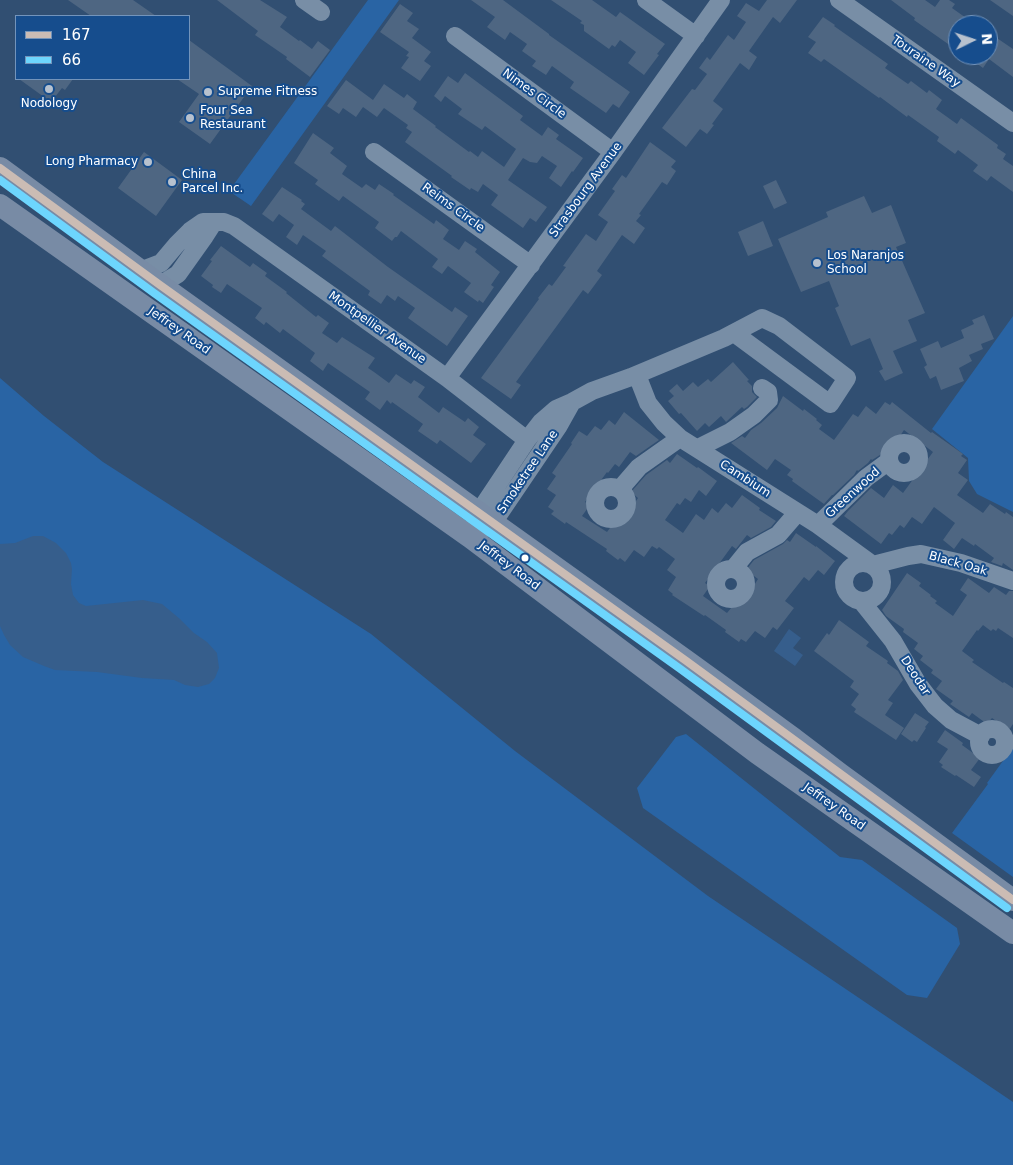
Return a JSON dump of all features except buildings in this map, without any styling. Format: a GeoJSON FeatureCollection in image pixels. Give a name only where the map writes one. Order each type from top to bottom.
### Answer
{"type":"FeatureCollection","features":[{"type":"Feature","properties":{"kind":"main road","name":"Jeffrey Road"},"geometry":{"type":"LineString","coordinates":[[0,168],[160,285],[677,654],[1013,900]]}},
{"type":"Feature","properties":{"kind":"main road"},"geometry":{"type":"LineString","coordinates":[[0,187],[35,210],[41,208],[45,201]]}},
{"type":"Feature","properties":{"kind":"main road","name":"Jeffrey Road"},"geometry":{"type":"LineString","coordinates":[[0,205],[470,537],[757,753],[1013,933]]}},
{"type":"Feature","properties":{"kind":"main road"},"geometry":{"type":"LineString","coordinates":[[75,258],[102,261],[145,291],[152,291],[160,285]]}},
{"type":"Feature","properties":{"kind":"street"},"geometry":{"type":"LineString","coordinates":[[304,0],[321,12]]}},
{"type":"Feature","properties":{"kind":"street"},"geometry":{"type":"LineString","coordinates":[[646,0],[696,36]]}},
{"type":"Feature","properties":{"kind":"street","name":"Strasbourg Avenue"},"geometry":{"type":"LineString","coordinates":[[447,378],[613,152],[721,0]]}},
{"type":"Feature","properties":{"kind":"street","name":"Touraine Way"},"geometry":{"type":"LineString","coordinates":[[839,0],[1013,123]]}},
{"type":"Feature","properties":{"kind":"street","name":"Nimes Circle"},"geometry":{"type":"LineString","coordinates":[[455,36],[613,152]]}},
{"type":"Feature","properties":{"kind":"street","name":"Reims Circle"},"geometry":{"type":"LineString","coordinates":[[374,152],[531,265]]}},
{"type":"Feature","properties":{"kind":"street"},"geometry":{"type":"LineString","coordinates":[[140,270],[161,263],[190,231],[203,222],[219,222]]}},
{"type":"Feature","properties":{"kind":"street"},"geometry":{"type":"LineString","coordinates":[[160,285],[178,274],[219,222]]}},
{"type":"Feature","properties":{"kind":"street","name":"Montpellier Avenue"},"geometry":{"type":"LineString","coordinates":[[219,222],[234,226],[447,378],[527,440]]}},
{"type":"Feature","properties":{"kind":"street","name":"Smoketree Lane"},"geometry":{"type":"LineString","coordinates":[[486,518],[527,440],[556,409],[592,391],[637,375],[734,333],[762,318],[779,326],[847,378],[830,404],[734,333]]}},
{"type":"Feature","properties":{"kind":"street","name":"Cambium"},"geometry":{"type":"LineString","coordinates":[[637,375],[648,403],[664,423],[680,438],[818,525],[873,565]]}},
{"type":"Feature","properties":{"kind":"street"},"geometry":{"type":"LineString","coordinates":[[698,448],[730,432],[754,415],[769,400],[768,392],[762,388]]}},
{"type":"Feature","properties":{"kind":"street","name":"Smoketree Lane"},"geometry":{"type":"LineString","coordinates":[[470,537],[558,427],[572,402]]}},
{"type":"Feature","properties":{"kind":"street"},"geometry":{"type":"LineString","coordinates":[[620,489],[639,467],[680,438]]}},
{"type":"Feature","properties":{"kind":"street","name":"Greenwood"},"geometry":{"type":"LineString","coordinates":[[818,525],[866,478],[889,462]]}},
{"type":"Feature","properties":{"kind":"street"},"geometry":{"type":"LineString","coordinates":[[734,568],[747,552],[778,535],[797,513]]}},
{"type":"Feature","properties":{"kind":"street","name":"Black Oak"},"geometry":{"type":"LineString","coordinates":[[873,565],[921,554],[960,563],[1013,581]]}},
{"type":"Feature","properties":{"kind":"street","name":"Deodar"},"geometry":{"type":"LineString","coordinates":[[873,565],[861,563],[855,564],[850,568],[844,579],[846,592],[862,602],[893,642],[918,684],[935,706],[951,720],[981,736]]}},
{"type":"Feature","properties":{"kind":"street"},"geometry":{"type":"LineString","coordinates":[[862,602],[875,598],[882,587],[881,574],[873,565]]}},
{"type":"Feature","properties":{"kind":"shaded area"},"geometry":{"type":"Polygon","coordinates":[[[368,0],[399,0],[251,206],[229,191],[368,0]]]}},
{"type":"Feature","properties":{"kind":"shaded area"},"geometry":{"type":"Polygon","coordinates":[[[1013,316],[1013,512],[977,494],[969,481],[968,458],[932,429],[1013,316]]]}},
{"type":"Feature","properties":{"kind":"shaded area"},"geometry":{"type":"Polygon","coordinates":[[[0,378],[44,416],[103,462],[371,634],[515,751],[708,896],[1013,1102],[1013,1165],[0,1165],[0,378]]]}},
{"type":"Feature","properties":{"kind":"shaded area"},"geometry":{"type":"Polygon","coordinates":[[[33,536],[43,536],[56,543],[66,553],[72,569],[71,584],[73,595],[79,603],[86,606],[143,600],[162,604],[194,633],[207,642],[217,653],[219,668],[215,678],[209,684],[198,687],[185,685],[174,680],[97,672],[55,670],[23,657],[10,645],[0,626],[0,544],[15,543],[33,536]]]}},
{"type":"Feature","properties":{"kind":"shaded area"},"geometry":{"type":"Polygon","coordinates":[[[789,629],[801,638],[793,648],[803,655],[795,666],[774,651],[789,629]]]}},
{"type":"Feature","properties":{"kind":"shaded area"},"geometry":{"type":"Polygon","coordinates":[[[686,734],[840,857],[862,860],[957,928],[960,944],[927,998],[907,995],[643,808],[637,788],[676,737],[686,734]]]}},
{"type":"Feature","properties":{"kind":"shaded area"},"geometry":{"type":"Polygon","coordinates":[[[1013,747],[1013,877],[952,833],[1013,747]]]}},
{"type":"Feature","properties":{"kind":"transit line","name":"167"},"geometry":{"type":"LineString","coordinates":[[0,168],[160,285],[685,660],[1013,900]]}},
{"type":"Feature","properties":{"kind":"transit line","name":"66"},"geometry":{"type":"LineString","coordinates":[[0,180],[154,293],[679,668],[1007,908]]}},
{"type":"Feature","properties":{"kind":"place","name":"Nodology"},"geometry":{"type":"Point","coordinates":[49,89]}},
{"type":"Feature","properties":{"kind":"place","name":"Supreme Fitness"},"geometry":{"type":"Point","coordinates":[208,92]}},
{"type":"Feature","properties":{"kind":"place","name":"Four Sea Restaurant"},"geometry":{"type":"Point","coordinates":[190,118]}},
{"type":"Feature","properties":{"kind":"place","name":"Long Pharmacy"},"geometry":{"type":"Point","coordinates":[148,162]}},
{"type":"Feature","properties":{"kind":"place","name":"China Parcel Inc."},"geometry":{"type":"Point","coordinates":[172,182]}},
{"type":"Feature","properties":{"kind":"place","name":"Los Naranjos School"},"geometry":{"type":"Point","coordinates":[817,263]}}]}
